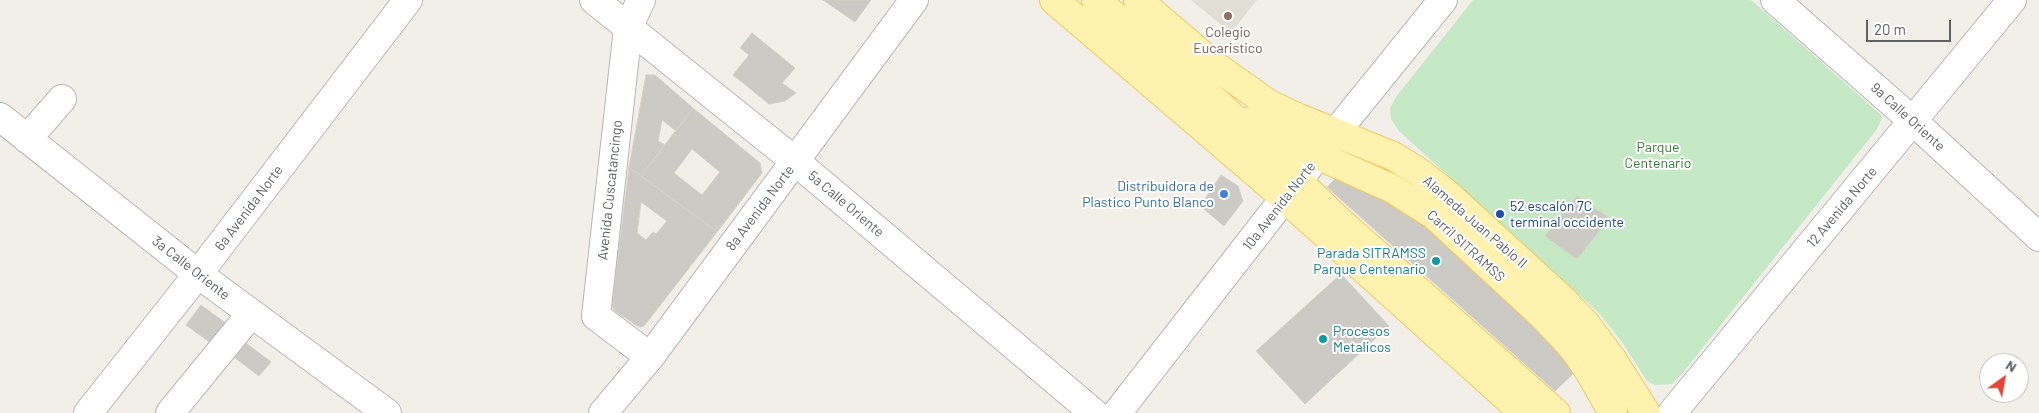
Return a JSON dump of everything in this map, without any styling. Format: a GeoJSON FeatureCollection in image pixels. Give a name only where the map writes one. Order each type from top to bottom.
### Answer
{"type":"FeatureCollection","features":[{"type":"Feature","properties":{"kind":"main road"},"geometry":{"type":"LineString","coordinates":[[1054,0],[1292,190],[1524,413]]}},
{"type":"Feature","properties":{"kind":"main road","name":"Carril SITRAMSS"},"geometry":{"type":"LineString","coordinates":[[1096,0],[1221,106],[1292,190],[1337,219],[1556,413]]}},
{"type":"Feature","properties":{"kind":"main road","name":"Alameda Juan Pablo II"},"geometry":{"type":"LineString","coordinates":[[1138,0],[1214,64],[1269,104],[1298,118],[1393,156],[1419,172],[1446,193],[1563,300],[1585,323],[1612,359],[1646,413]]}},
{"type":"Feature","properties":{"kind":"main road","name":"Carril SITRAMSS"},"geometry":{"type":"LineString","coordinates":[[1221,106],[1292,144],[1391,188],[1434,215],[1543,316],[1564,338],[1589,371],[1613,413]]}},
{"type":"Feature","properties":{"kind":"street","name":"6a Avenida Norte"},"geometry":{"type":"LineString","coordinates":[[88,413],[198,274],[408,0]]}},
{"type":"Feature","properties":{"kind":"street","name":"5a Calle Oriente"},"geometry":{"type":"LineString","coordinates":[[594,0],[795,161],[1094,413]]}},
{"type":"Feature","properties":{"kind":"street","name":"Avenida Cuscatancingo"},"geometry":{"type":"LineString","coordinates":[[642,0],[628,28],[596,316],[650,357]]}},
{"type":"Feature","properties":{"kind":"street","name":"8a Avenida Norte"},"geometry":{"type":"LineString","coordinates":[[603,413],[650,357],[914,0]]}},
{"type":"Feature","properties":{"kind":"street","name":"10a Avenida Norte"},"geometry":{"type":"LineString","coordinates":[[1117,413],[1336,132],[1444,0]]}},
{"type":"Feature","properties":{"kind":"street","name":"9a Calle Oriente"},"geometry":{"type":"LineString","coordinates":[[1775,0],[1913,121],[2039,237]]}},
{"type":"Feature","properties":{"kind":"street","name":"12 Avenida Norte"},"geometry":{"type":"LineString","coordinates":[[1672,413],[2012,0]]}},
{"type":"Feature","properties":{"kind":"street"},"geometry":{"type":"LineString","coordinates":[[27,138],[62,99]]}},
{"type":"Feature","properties":{"kind":"street","name":"3a Calle Oriente"},"geometry":{"type":"LineString","coordinates":[[0,117],[198,274],[387,413]]}},
{"type":"Feature","properties":{"kind":"street"},"geometry":{"type":"LineString","coordinates":[[170,413],[251,314]]}},
{"type":"Feature","properties":{"kind":"shaded area","name":"Colegio Eucaristico"},"geometry":{"type":"Polygon","coordinates":[[[1191,0],[1257,0],[1231,33],[1191,0]]]}},
{"type":"Feature","properties":{"kind":"green space","name":"Parque Centenario"},"geometry":{"type":"Polygon","coordinates":[[[1473,0],[1751,0],[1880,114],[1882,118],[1877,129],[1672,384],[1655,385],[1647,381],[1622,342],[1599,313],[1399,131],[1391,119],[1390,108],[1396,97],[1473,0]]]}},
{"type":"Feature","properties":{"kind":"building"},"geometry":{"type":"Polygon","coordinates":[[[823,0],[871,0],[855,22],[823,0]]]}},
{"type":"Feature","properties":{"kind":"building"},"geometry":{"type":"Polygon","coordinates":[[[752,33],[795,68],[782,83],[796,93],[785,101],[769,104],[733,75],[749,55],[740,48],[752,33]]]}},
{"type":"Feature","properties":{"kind":"building"},"geometry":{"type":"Polygon","coordinates":[[[646,75],[655,75],[693,108],[676,131],[662,120],[658,141],[665,145],[641,176],[629,167],[646,75]]]}},
{"type":"Feature","properties":{"kind":"building"},"geometry":{"type":"Polygon","coordinates":[[[693,108],[760,163],[762,173],[717,232],[641,176],[693,108]],[[692,149],[674,173],[702,195],[720,172],[692,149]]]}},
{"type":"Feature","properties":{"kind":"building"},"geometry":{"type":"Polygon","coordinates":[[[629,167],[717,232],[644,326],[639,327],[615,311],[612,305],[629,167]],[[641,202],[637,233],[646,240],[653,232],[656,234],[667,221],[641,202]]]}},
{"type":"Feature","properties":{"kind":"building","name":"Parada SITRAMSS Parque Centenario"},"geometry":{"type":"Polygon","coordinates":[[[1341,173],[1428,228],[1500,293],[1576,371],[1555,391],[1327,187],[1341,173]]]}},
{"type":"Feature","properties":{"kind":"building","name":"Distribuidora de Plastico Punto Blanco"},"geometry":{"type":"Polygon","coordinates":[[[1221,175],[1238,186],[1243,201],[1224,226],[1200,206],[1221,175]]]}},
{"type":"Feature","properties":{"kind":"building"},"geometry":{"type":"Polygon","coordinates":[[[1577,196],[1609,218],[1577,259],[1545,236],[1577,196]]]}},
{"type":"Feature","properties":{"kind":"building","name":"Procesos Metalicos"},"geometry":{"type":"Polygon","coordinates":[[[1341,274],[1389,326],[1305,404],[1256,351],[1341,274]]]}},
{"type":"Feature","properties":{"kind":"building"},"geometry":{"type":"Polygon","coordinates":[[[201,305],[227,324],[212,344],[186,325],[201,305]]]}},
{"type":"Feature","properties":{"kind":"building"},"geometry":{"type":"Polygon","coordinates":[[[242,340],[271,362],[259,376],[231,355],[242,340]]]}},
{"type":"Feature","properties":{"kind":"place","name":"Colegio Eucaristico"},"geometry":{"type":"Point","coordinates":[1228,16]}},
{"type":"Feature","properties":{"kind":"place","name":"Distribuidora de Plastico Punto Blanco"},"geometry":{"type":"Point","coordinates":[1224,194]}},
{"type":"Feature","properties":{"kind":"place","name":"52 escalón 7C terminal occidente"},"geometry":{"type":"Point","coordinates":[1500,214]}},
{"type":"Feature","properties":{"kind":"place","name":"Parada SITRAMSS Parque Centenario"},"geometry":{"type":"Point","coordinates":[1436,261]}},
{"type":"Feature","properties":{"kind":"place","name":"Procesos Metalicos"},"geometry":{"type":"Point","coordinates":[1323,339]}}]}
